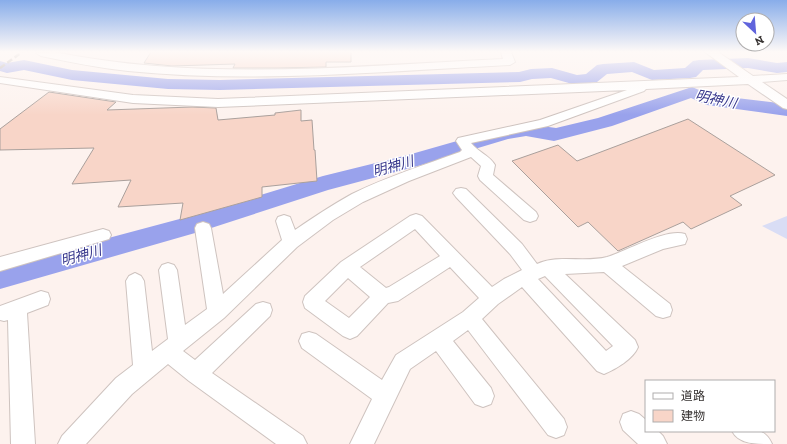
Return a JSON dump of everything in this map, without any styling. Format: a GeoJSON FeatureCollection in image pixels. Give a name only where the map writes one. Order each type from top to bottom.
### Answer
{"type":"FeatureCollection","features":[{"type":"Feature","properties":{"kind":"street"},"geometry":{"type":"LineString","coordinates":[[237,73],[265,73]]}},
{"type":"Feature","properties":{"kind":"street"},"geometry":{"type":"LineString","coordinates":[[741,73],[787,105]]}},
{"type":"Feature","properties":{"kind":"street"},"geometry":{"type":"LineString","coordinates":[[0,80],[133,99],[218,103],[648,85],[749,78],[787,78]]}},
{"type":"Feature","properties":{"kind":"street"},"geometry":{"type":"LineString","coordinates":[[530,216],[485,176],[488,165],[467,148],[463,142],[490,134],[543,123],[634,92],[648,85]]}},
{"type":"Feature","properties":{"kind":"street"},"geometry":{"type":"LineString","coordinates":[[70,444],[124,386],[217,312],[292,242],[327,216],[358,198],[404,177],[465,155],[467,148]]}},
{"type":"Feature","properties":{"kind":"street"},"geometry":{"type":"LineString","coordinates":[[461,193],[516,248],[604,364],[628,347],[535,272]]}},
{"type":"Feature","properties":{"kind":"street"},"geometry":{"type":"LineString","coordinates":[[452,257],[392,295],[383,296],[350,330],[312,302],[347,268],[416,220],[452,257],[491,298]]}},
{"type":"Feature","properties":{"kind":"street"},"geometry":{"type":"LineString","coordinates":[[284,221],[292,242]]}},
{"type":"Feature","properties":{"kind":"street"},"geometry":{"type":"LineString","coordinates":[[203,228],[217,312]]}},
{"type":"Feature","properties":{"kind":"street"},"geometry":{"type":"LineString","coordinates":[[0,264],[103,235]]}},
{"type":"Feature","properties":{"kind":"street"},"geometry":{"type":"LineString","coordinates":[[362,444],[385,395],[403,362],[470,318],[491,298],[510,284],[535,272],[607,264],[661,243],[679,239]]}},
{"type":"Feature","properties":{"kind":"street"},"geometry":{"type":"LineString","coordinates":[[607,264],[663,310]]}},
{"type":"Feature","properties":{"kind":"street"},"geometry":{"type":"LineString","coordinates":[[347,268],[383,296]]}},
{"type":"Feature","properties":{"kind":"street"},"geometry":{"type":"LineString","coordinates":[[168,270],[173,347],[196,374],[295,444]]}},
{"type":"Feature","properties":{"kind":"street"},"geometry":{"type":"LineString","coordinates":[[135,281],[144,369]]}},
{"type":"Feature","properties":{"kind":"street"},"geometry":{"type":"LineString","coordinates":[[23,444],[10,311],[41,299]]}},
{"type":"Feature","properties":{"kind":"street"},"geometry":{"type":"LineString","coordinates":[[196,374],[224,345],[263,310]]}},
{"type":"Feature","properties":{"kind":"street"},"geometry":{"type":"LineString","coordinates":[[470,318],[556,427]]}},
{"type":"Feature","properties":{"kind":"street"},"geometry":{"type":"LineString","coordinates":[[439,339],[483,396]]}},
{"type":"Feature","properties":{"kind":"street"},"geometry":{"type":"LineString","coordinates":[[309,341],[385,395]]}},
{"type":"Feature","properties":{"kind":"street"},"geometry":{"type":"LineString","coordinates":[[631,422],[655,444]]}},
{"type":"Feature","properties":{"kind":"street"},"geometry":{"type":"LineString","coordinates":[[744,432],[760,444]]}},
{"type":"Feature","properties":{"kind":"shaded area"},"geometry":{"type":"Polygon","coordinates":[[[787,216],[787,239],[762,226],[787,216]]]}},
{"type":"Feature","properties":{"kind":"building"},"geometry":{"type":"Polygon","coordinates":[[[49,92],[116,102],[107,110],[192,107],[216,108],[218,120],[275,115],[275,113],[301,110],[301,121],[312,120],[317,181],[262,187],[262,197],[180,220],[183,203],[118,207],[131,180],[72,184],[94,148],[0,150],[0,129],[49,92]]]}},
{"type":"Feature","properties":{"kind":"building"},"geometry":{"type":"Polygon","coordinates":[[[688,119],[775,175],[730,196],[742,205],[691,229],[683,222],[618,251],[588,222],[578,227],[512,161],[558,145],[577,161],[688,119]]]}},
{"type":"Feature","properties":{"kind":"waterway"},"geometry":{"type":"LineString","coordinates":[[61,73],[168,84],[220,85],[520,77],[531,74],[552,73],[576,80],[591,78],[598,73]]}},
{"type":"Feature","properties":{"kind":"waterway"},"geometry":{"type":"LineString","coordinates":[[647,73],[652,75],[690,73]]}},
{"type":"Feature","properties":{"kind":"waterway","name":"明神川"},"geometry":{"type":"LineString","coordinates":[[0,278],[202,222],[323,184],[411,161],[506,133],[527,130],[537,133],[547,132],[554,135],[605,122],[692,92],[707,100],[787,110]]}}]}
